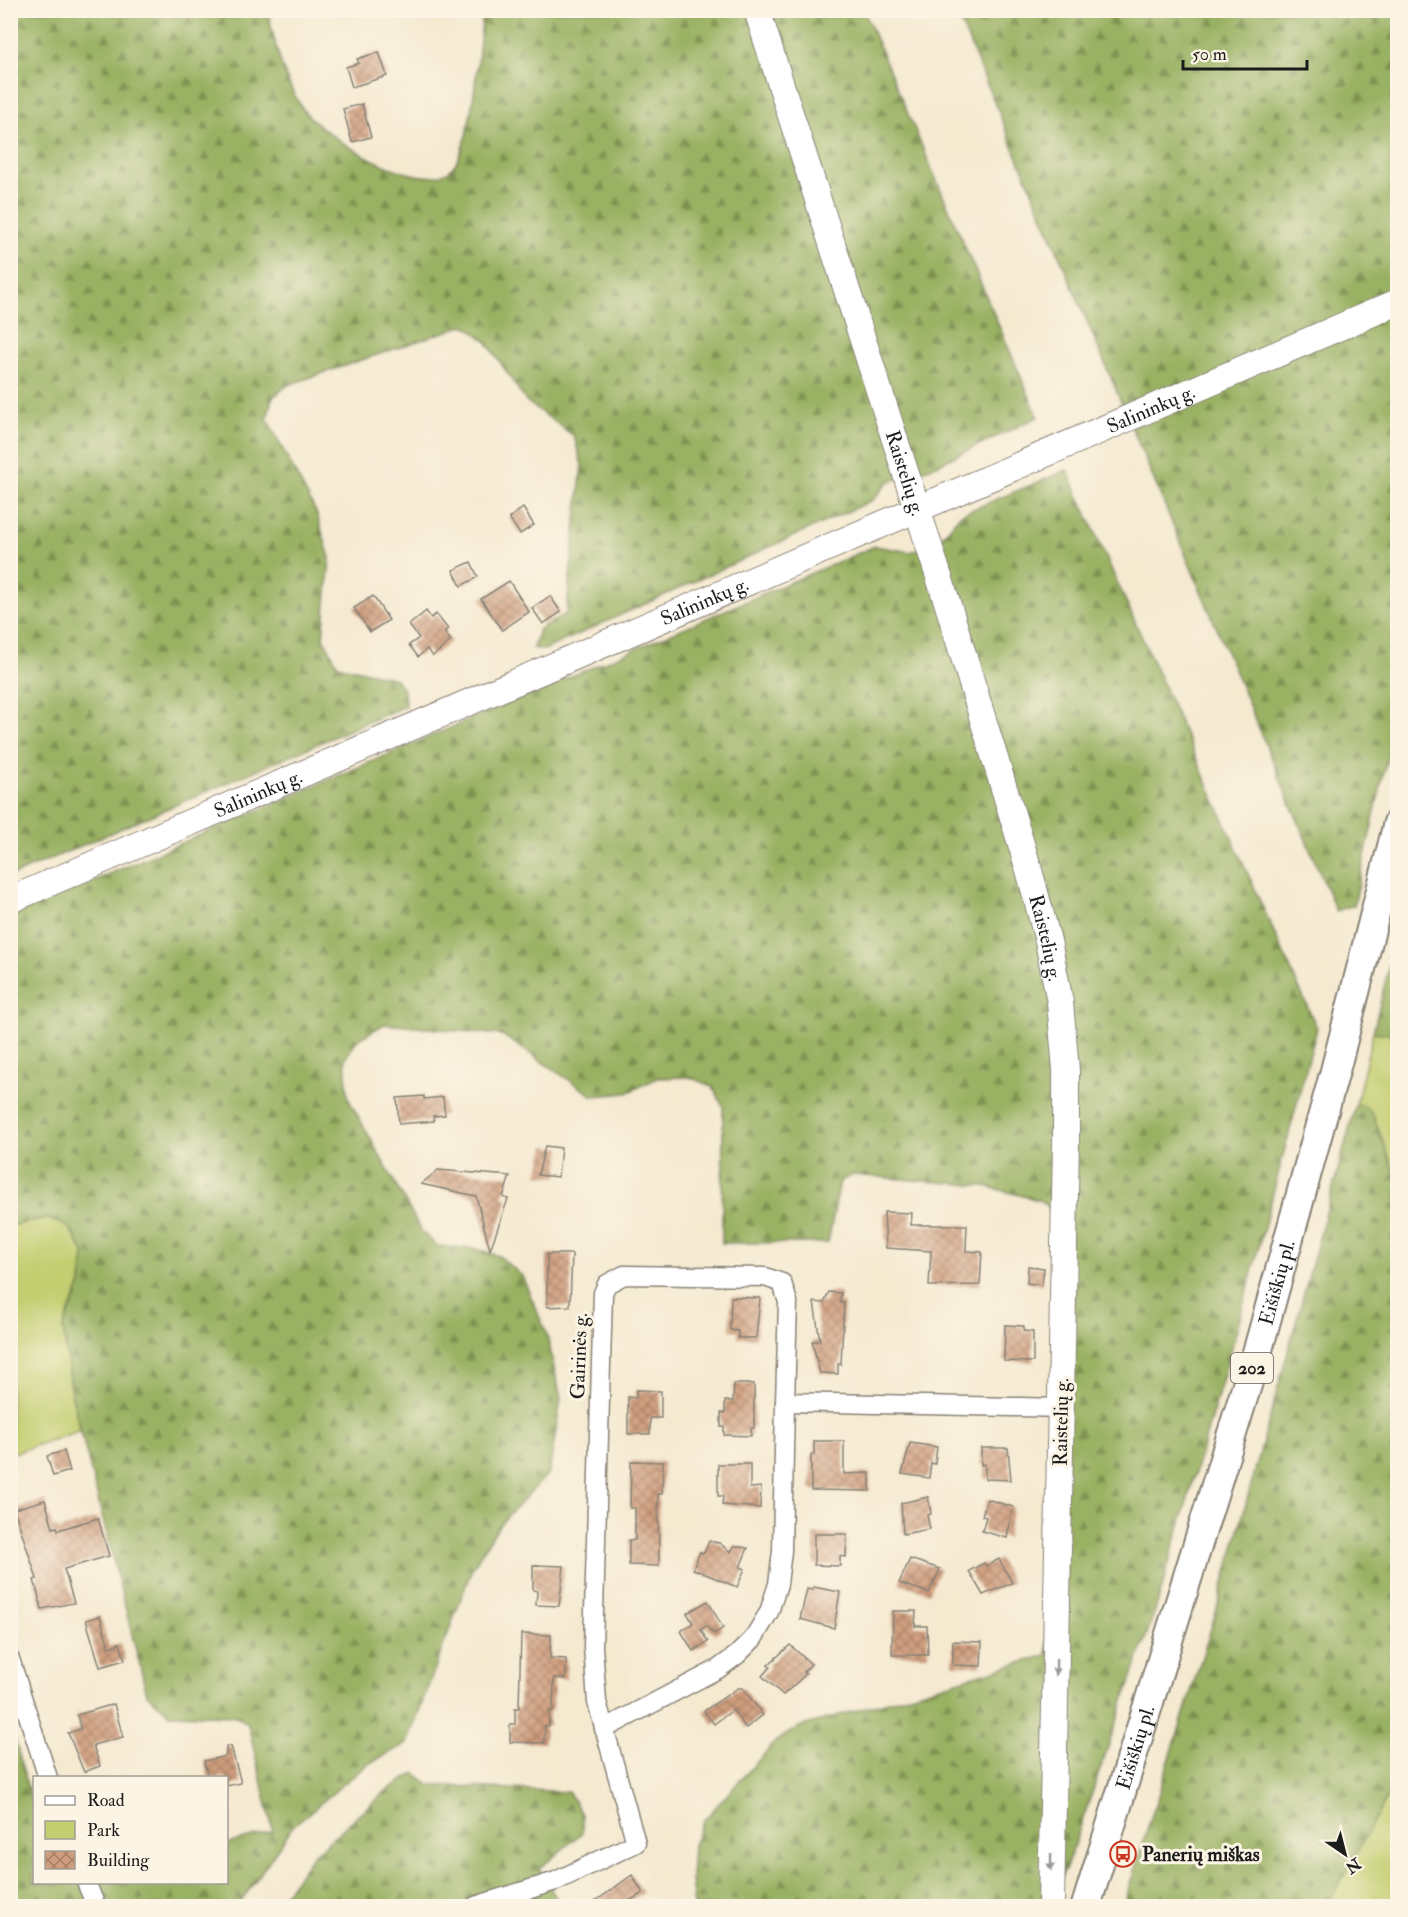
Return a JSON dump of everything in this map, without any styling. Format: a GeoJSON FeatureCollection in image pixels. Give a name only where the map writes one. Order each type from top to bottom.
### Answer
{"type":"FeatureCollection","features":[{"type":"Feature","properties":{"kind":"main road","name":"Raistelių g."},"geometry":{"type":"LineString","coordinates":[[757,10],[917,509],[1029,870],[1048,941],[1060,1002],[1066,1080],[1062,1408],[1051,1906]]}},
{"type":"Feature","properties":{"kind":"main road","name":"Salininkų g."},"geometry":{"type":"LineString","coordinates":[[10,900],[1398,302]]}},
{"type":"Feature","properties":{"kind":"main road","name":"Eišiškių pl."},"geometry":{"type":"LineString","coordinates":[[1086,1906],[1259,1346],[1335,1071],[1398,824]]}},
{"type":"Feature","properties":{"kind":"street","name":"Gairinės g."},"geometry":{"type":"LineString","coordinates":[[475,1906],[556,1881],[636,1843],[604,1729],[597,1702],[593,1647],[603,1293],[607,1284],[624,1275],[765,1277],[782,1283],[788,1302],[782,1551],[778,1584],[769,1612],[753,1639],[737,1656],[718,1669],[604,1729]]}},
{"type":"Feature","properties":{"kind":"street"},"geometry":{"type":"LineString","coordinates":[[785,1402],[1062,1408]]}},
{"type":"Feature","properties":{"kind":"street"},"geometry":{"type":"LineString","coordinates":[[10,1659],[47,1776]]}},
{"type":"Feature","properties":{"kind":"street"},"geometry":{"type":"LineString","coordinates":[[87,1884],[96,1906]]}},
{"type":"Feature","properties":{"kind":"green space"},"geometry":{"type":"Polygon","coordinates":[[[11,11],[268,11],[285,74],[296,98],[314,120],[330,134],[372,159],[417,175],[436,176],[450,170],[458,159],[464,142],[474,95],[483,11],[864,11],[1038,417],[930,468],[888,482],[873,500],[544,650],[533,648],[539,629],[566,614],[582,465],[574,436],[526,401],[486,341],[465,325],[288,385],[272,398],[267,419],[316,512],[330,558],[323,638],[338,665],[396,679],[404,691],[405,706],[11,876],[11,11]]]}},
{"type":"Feature","properties":{"kind":"green space"},"geometry":{"type":"Polygon","coordinates":[[[956,11],[1397,11],[1398,710],[1354,905],[1336,911],[956,11]]]}},
{"type":"Feature","properties":{"kind":"green space"},"geometry":{"type":"Polygon","coordinates":[[[1067,470],[1317,1028],[1234,1340],[1155,1611],[1066,1868],[1044,1906],[694,1906],[691,1879],[693,1845],[704,1820],[776,1741],[799,1727],[1047,1655],[1059,1215],[1039,1200],[985,1186],[853,1175],[840,1181],[828,1243],[722,1243],[723,1107],[713,1087],[690,1077],[657,1078],[627,1093],[593,1096],[502,1035],[384,1024],[356,1041],[345,1059],[348,1098],[422,1232],[437,1246],[477,1249],[499,1256],[522,1276],[547,1335],[561,1399],[549,1473],[499,1525],[472,1569],[407,1744],[368,1764],[293,1826],[238,1906],[11,1906],[10,1722],[33,1806],[33,1884],[228,1884],[228,1844],[273,1831],[248,1724],[236,1716],[170,1714],[147,1694],[72,1396],[63,1327],[81,1284],[84,1253],[68,1226],[45,1218],[11,1226],[11,916],[875,546],[911,552],[938,541],[961,514],[1067,470]]]}},
{"type":"Feature","properties":{"kind":"green space"},"geometry":{"type":"Polygon","coordinates":[[[1397,935],[1397,1034],[1373,1032],[1397,935]]]}},
{"type":"Feature","properties":{"kind":"green space"},"geometry":{"type":"Polygon","coordinates":[[[1373,1032],[1397,1034],[1397,1179],[1373,1115],[1366,1107],[1356,1104],[1373,1032]]]}},
{"type":"Feature","properties":{"kind":"green space"},"geometry":{"type":"Polygon","coordinates":[[[1356,1104],[1366,1107],[1373,1115],[1397,1179],[1397,1779],[1327,1906],[1123,1906],[1215,1616],[1356,1104]]]}},
{"type":"Feature","properties":{"kind":"green space"},"geometry":{"type":"Polygon","coordinates":[[[45,1218],[68,1226],[85,1253],[81,1284],[63,1327],[79,1431],[11,1454],[10,1226],[45,1218]]]}},
{"type":"Feature","properties":{"kind":"green space"},"geometry":{"type":"Polygon","coordinates":[[[415,1773],[429,1785],[568,1792],[582,1814],[582,1833],[539,1869],[561,1906],[276,1906],[313,1855],[387,1790],[415,1773]]]}},
{"type":"Feature","properties":{"kind":"green space"},"geometry":{"type":"Polygon","coordinates":[[[1397,1779],[1397,1906],[1327,1906],[1397,1779]]]}},
{"type":"Feature","properties":{"kind":"building"},"geometry":{"type":"Polygon","coordinates":[[[379,52],[387,76],[352,87],[346,67],[359,63],[357,59],[379,52]]]}},
{"type":"Feature","properties":{"kind":"building"},"geometry":{"type":"Polygon","coordinates":[[[362,104],[371,137],[352,142],[343,109],[362,104]]]}},
{"type":"Feature","properties":{"kind":"building"},"geometry":{"type":"Polygon","coordinates":[[[523,508],[534,525],[520,534],[509,518],[523,508]]]}},
{"type":"Feature","properties":{"kind":"building"},"geometry":{"type":"Polygon","coordinates":[[[471,562],[478,577],[461,586],[453,570],[471,562]]]}},
{"type":"Feature","properties":{"kind":"building"},"geometry":{"type":"Polygon","coordinates":[[[509,581],[529,612],[502,630],[481,599],[509,581]]]}},
{"type":"Feature","properties":{"kind":"building"},"geometry":{"type":"Polygon","coordinates":[[[373,596],[389,620],[370,632],[354,608],[373,596]]]}},
{"type":"Feature","properties":{"kind":"building"},"geometry":{"type":"Polygon","coordinates":[[[550,596],[561,612],[543,624],[532,608],[550,596]]]}},
{"type":"Feature","properties":{"kind":"building"},"geometry":{"type":"Polygon","coordinates":[[[426,611],[431,618],[436,614],[448,629],[444,632],[451,641],[433,656],[427,649],[418,657],[409,645],[419,638],[409,625],[426,611]]]}},
{"type":"Feature","properties":{"kind":"building"},"geometry":{"type":"Polygon","coordinates":[[[424,1096],[424,1099],[443,1097],[445,1115],[433,1116],[434,1121],[399,1124],[397,1098],[424,1096]]]}},
{"type":"Feature","properties":{"kind":"building"},"geometry":{"type":"Polygon","coordinates":[[[545,1146],[561,1148],[558,1177],[538,1175],[545,1146]]]}},
{"type":"Feature","properties":{"kind":"building"},"geometry":{"type":"Polygon","coordinates":[[[438,1170],[510,1176],[503,1197],[508,1199],[490,1250],[476,1196],[421,1184],[438,1170]]]}},
{"type":"Feature","properties":{"kind":"building"},"geometry":{"type":"Polygon","coordinates":[[[884,1212],[912,1213],[911,1225],[967,1225],[966,1251],[982,1252],[980,1285],[929,1286],[931,1251],[886,1248],[884,1212]]]}},
{"type":"Feature","properties":{"kind":"building"},"geometry":{"type":"Polygon","coordinates":[[[547,1254],[572,1254],[570,1306],[547,1307],[547,1254]]]}},
{"type":"Feature","properties":{"kind":"building"},"geometry":{"type":"Polygon","coordinates":[[[1028,1266],[1044,1268],[1042,1285],[1027,1283],[1028,1266]]]}},
{"type":"Feature","properties":{"kind":"building"},"geometry":{"type":"Polygon","coordinates":[[[829,1292],[841,1293],[840,1303],[844,1303],[841,1364],[838,1364],[838,1374],[820,1373],[812,1341],[820,1341],[814,1302],[824,1303],[829,1292]]]}},
{"type":"Feature","properties":{"kind":"building"},"geometry":{"type":"Polygon","coordinates":[[[731,1297],[760,1298],[756,1338],[738,1338],[738,1331],[730,1330],[731,1297]]]}},
{"type":"Feature","properties":{"kind":"building"},"geometry":{"type":"Polygon","coordinates":[[[1005,1325],[1024,1326],[1023,1331],[1033,1332],[1033,1362],[1004,1361],[1005,1325]]]}},
{"type":"Feature","properties":{"kind":"building"},"geometry":{"type":"Polygon","coordinates":[[[734,1384],[754,1384],[754,1428],[751,1428],[751,1436],[724,1435],[724,1427],[721,1427],[721,1413],[725,1413],[725,1401],[733,1401],[734,1384]]]}},
{"type":"Feature","properties":{"kind":"building"},"geometry":{"type":"Polygon","coordinates":[[[636,1390],[661,1391],[661,1418],[650,1418],[650,1434],[628,1434],[628,1397],[636,1398],[636,1390]]]}},
{"type":"Feature","properties":{"kind":"building"},"geometry":{"type":"Polygon","coordinates":[[[814,1441],[844,1441],[844,1474],[870,1473],[870,1491],[811,1490],[811,1455],[814,1455],[814,1441]]]}},
{"type":"Feature","properties":{"kind":"building"},"geometry":{"type":"Polygon","coordinates":[[[910,1443],[937,1447],[935,1464],[931,1463],[929,1478],[902,1474],[910,1443]]]}},
{"type":"Feature","properties":{"kind":"building"},"geometry":{"type":"Polygon","coordinates":[[[981,1448],[1008,1448],[1011,1480],[985,1479],[985,1464],[981,1465],[981,1448]]]}},
{"type":"Feature","properties":{"kind":"building"},"geometry":{"type":"Polygon","coordinates":[[[64,1451],[70,1471],[53,1476],[47,1456],[64,1451]]]}},
{"type":"Feature","properties":{"kind":"building"},"geometry":{"type":"Polygon","coordinates":[[[631,1461],[663,1462],[662,1494],[658,1494],[659,1566],[629,1565],[629,1540],[635,1540],[635,1508],[630,1508],[631,1461]]]}},
{"type":"Feature","properties":{"kind":"building"},"geometry":{"type":"Polygon","coordinates":[[[718,1464],[750,1464],[750,1488],[761,1487],[760,1508],[722,1505],[723,1496],[718,1496],[718,1464]]]}},
{"type":"Feature","properties":{"kind":"building"},"geometry":{"type":"Polygon","coordinates":[[[928,1497],[931,1514],[927,1515],[930,1529],[903,1534],[901,1503],[928,1497]]]}},
{"type":"Feature","properties":{"kind":"building"},"geometry":{"type":"Polygon","coordinates":[[[987,1499],[1013,1507],[1007,1538],[982,1531],[986,1517],[982,1516],[987,1499]]]}},
{"type":"Feature","properties":{"kind":"building"},"geometry":{"type":"Polygon","coordinates":[[[45,1500],[53,1528],[57,1527],[58,1530],[98,1518],[109,1556],[64,1569],[74,1603],[42,1609],[34,1580],[37,1579],[14,1509],[45,1500]]]}},
{"type":"Feature","properties":{"kind":"building"},"geometry":{"type":"Polygon","coordinates":[[[814,1534],[847,1534],[846,1557],[840,1556],[840,1566],[814,1565],[814,1534]]]}},
{"type":"Feature","properties":{"kind":"building"},"geometry":{"type":"Polygon","coordinates":[[[709,1541],[719,1543],[731,1552],[734,1546],[748,1548],[740,1567],[745,1569],[737,1587],[693,1569],[700,1552],[704,1553],[709,1541]]]}},
{"type":"Feature","properties":{"kind":"building"},"geometry":{"type":"Polygon","coordinates":[[[910,1559],[940,1569],[929,1593],[899,1583],[910,1559]]]}},
{"type":"Feature","properties":{"kind":"building"},"geometry":{"type":"Polygon","coordinates":[[[999,1559],[1012,1583],[983,1595],[969,1571],[984,1563],[986,1566],[999,1559]]]}},
{"type":"Feature","properties":{"kind":"building"},"geometry":{"type":"Polygon","coordinates":[[[533,1565],[564,1566],[559,1606],[536,1605],[537,1591],[533,1590],[533,1565]]]}},
{"type":"Feature","properties":{"kind":"building"},"geometry":{"type":"Polygon","coordinates":[[[813,1587],[840,1592],[834,1628],[800,1619],[807,1589],[813,1590],[813,1587]]]}},
{"type":"Feature","properties":{"kind":"building"},"geometry":{"type":"Polygon","coordinates":[[[708,1601],[723,1628],[714,1634],[706,1626],[701,1630],[708,1642],[693,1651],[681,1631],[693,1623],[687,1613],[708,1601]]]}},
{"type":"Feature","properties":{"kind":"building"},"geometry":{"type":"Polygon","coordinates":[[[893,1611],[916,1611],[915,1626],[927,1626],[928,1655],[892,1655],[893,1611]]]}},
{"type":"Feature","properties":{"kind":"building"},"geometry":{"type":"Polygon","coordinates":[[[100,1616],[109,1647],[120,1643],[125,1660],[100,1667],[86,1620],[100,1616]]]}},
{"type":"Feature","properties":{"kind":"building"},"geometry":{"type":"Polygon","coordinates":[[[521,1634],[551,1635],[550,1658],[566,1659],[566,1679],[554,1678],[553,1711],[549,1711],[549,1726],[545,1726],[544,1743],[510,1742],[510,1724],[515,1724],[515,1708],[519,1708],[521,1634]]]}},
{"type":"Feature","properties":{"kind":"building"},"geometry":{"type":"Polygon","coordinates":[[[953,1641],[982,1642],[981,1666],[953,1665],[953,1641]]]}},
{"type":"Feature","properties":{"kind":"building"},"geometry":{"type":"Polygon","coordinates":[[[790,1645],[811,1664],[804,1672],[806,1674],[783,1695],[762,1676],[770,1667],[768,1665],[790,1645]]]}},
{"type":"Feature","properties":{"kind":"building"},"geometry":{"type":"Polygon","coordinates":[[[738,1688],[743,1688],[763,1715],[746,1728],[733,1710],[714,1724],[704,1711],[738,1688]]]}},
{"type":"Feature","properties":{"kind":"building"},"geometry":{"type":"Polygon","coordinates":[[[114,1704],[123,1737],[93,1745],[100,1766],[84,1772],[68,1733],[81,1729],[77,1715],[114,1704]]]}},
{"type":"Feature","properties":{"kind":"building"},"geometry":{"type":"Polygon","coordinates":[[[226,1746],[231,1746],[241,1783],[228,1786],[228,1776],[208,1776],[204,1761],[226,1756],[226,1746]]]}},
{"type":"Feature","properties":{"kind":"building"},"geometry":{"type":"Polygon","coordinates":[[[632,1875],[643,1893],[621,1906],[589,1906],[632,1875]]]}},
{"type":"Feature","properties":{"kind":"place","name":"Panerių miškas"},"geometry":{"type":"Point","coordinates":[1123,1854]}}]}
